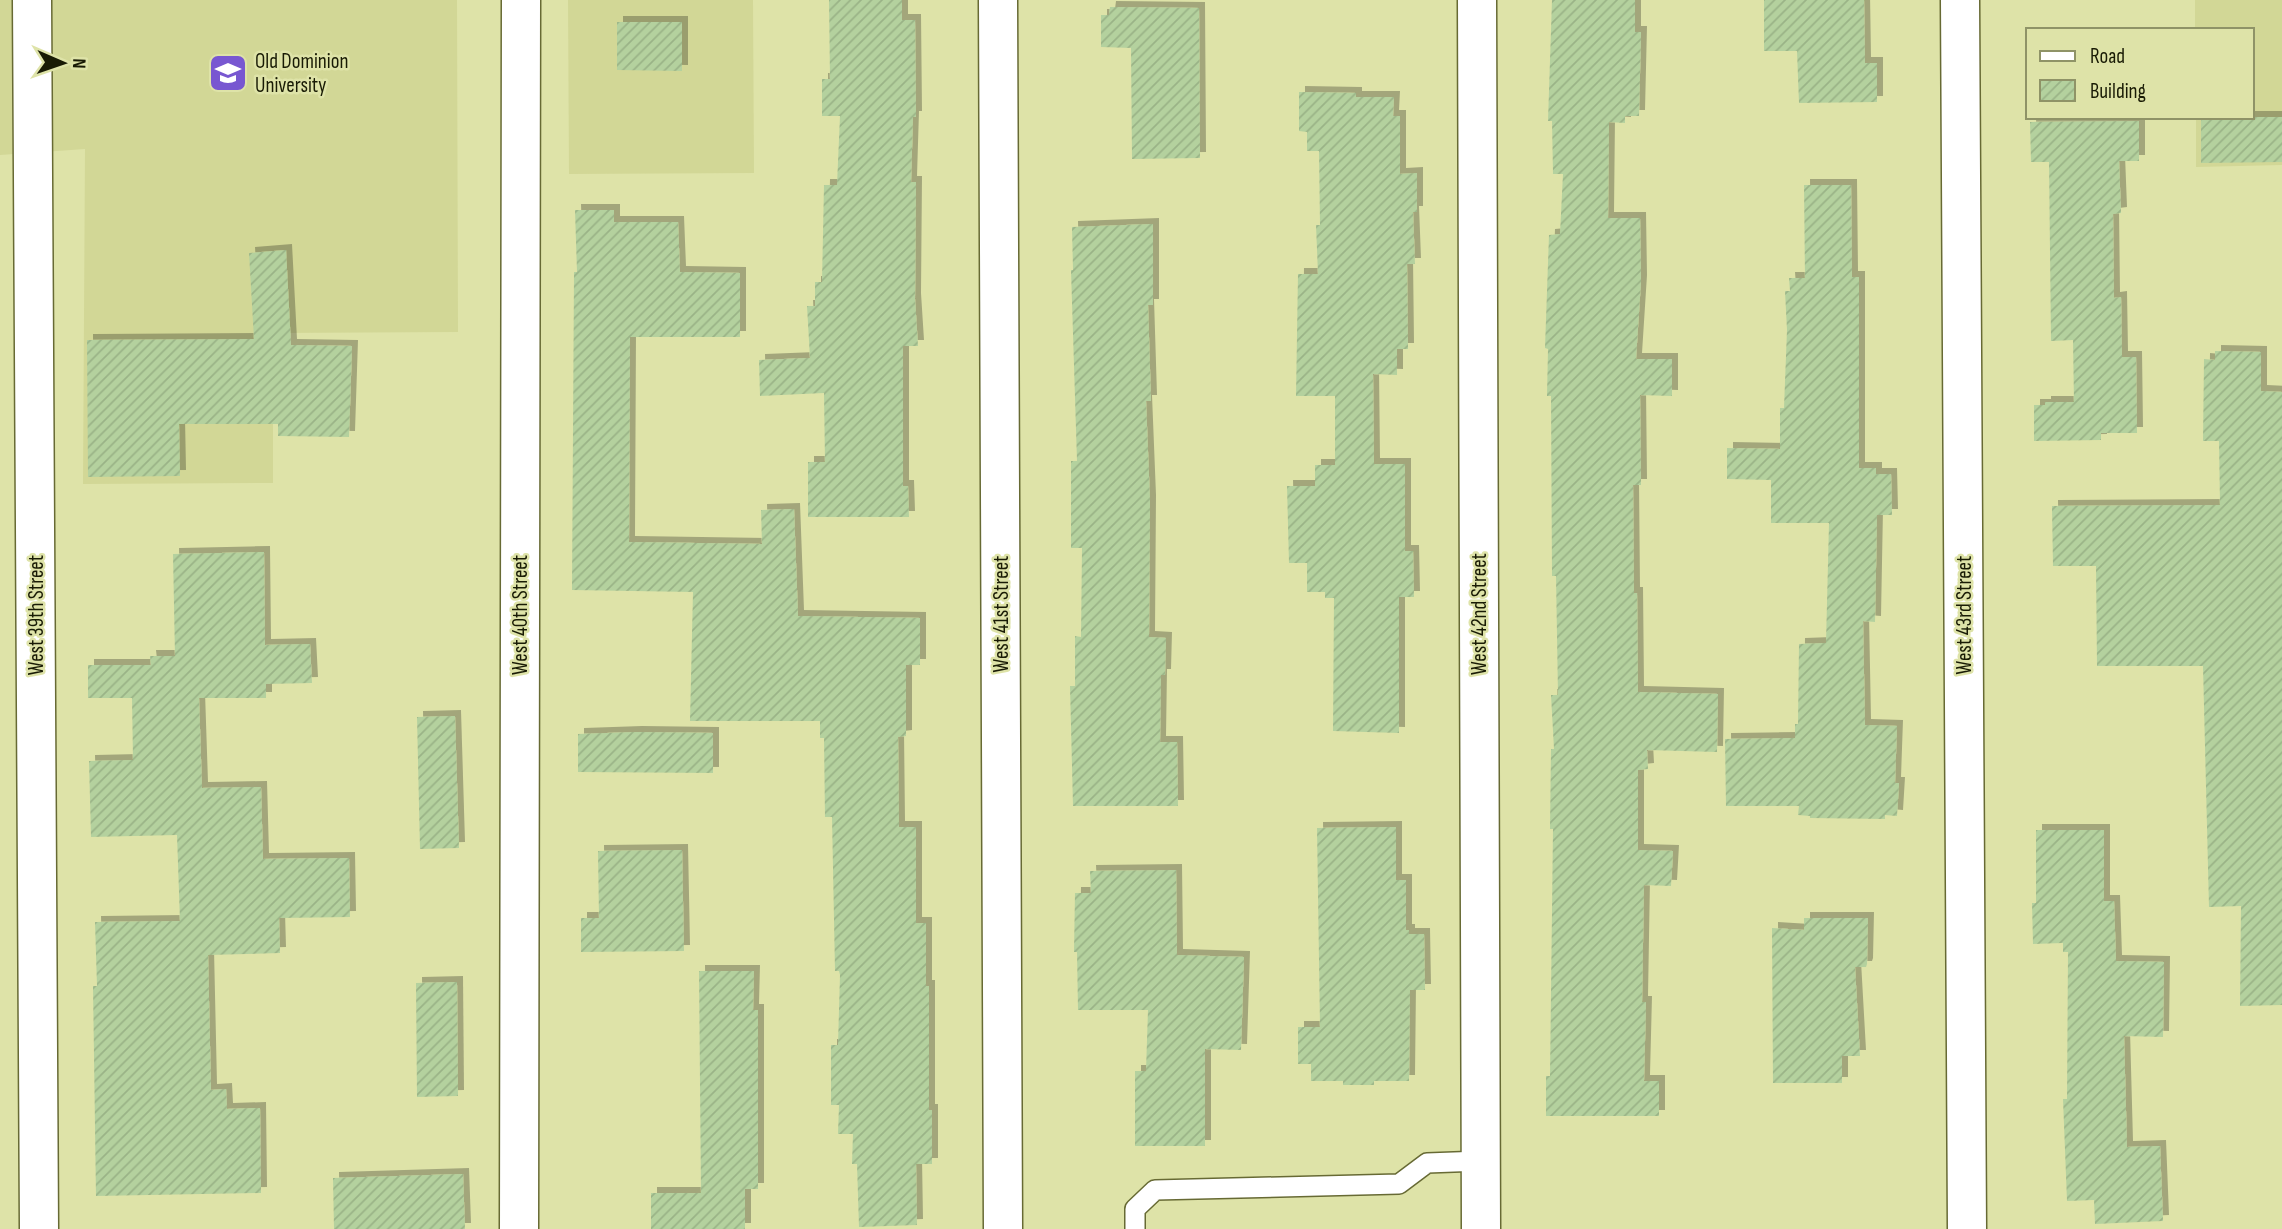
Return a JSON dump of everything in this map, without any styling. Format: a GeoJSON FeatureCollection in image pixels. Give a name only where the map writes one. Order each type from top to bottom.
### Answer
{"type":"FeatureCollection","features":[{"type":"Feature","properties":{"kind":"street","name":"West 39th Street"},"geometry":{"type":"LineString","coordinates":[[32,0],[39,1229]]}},
{"type":"Feature","properties":{"kind":"street","name":"West 40th Street"},"geometry":{"type":"LineString","coordinates":[[519,1229],[521,0]]}},
{"type":"Feature","properties":{"kind":"street","name":"West 41st Street"},"geometry":{"type":"LineString","coordinates":[[998,0],[1003,1229]]}},
{"type":"Feature","properties":{"kind":"street","name":"West 42nd Street"},"geometry":{"type":"LineString","coordinates":[[1477,0],[1481,1229]]}},
{"type":"Feature","properties":{"kind":"street","name":"West 43rd Street"},"geometry":{"type":"LineString","coordinates":[[1960,0],[1967,1229]]}},
{"type":"Feature","properties":{"kind":"lane"},"geometry":{"type":"LineString","coordinates":[[1135,1229],[1135,1209],[1155,1190],[1399,1184],[1427,1163],[1481,1161]]}},
{"type":"Feature","properties":{"kind":"shaded area"},"geometry":{"type":"Polygon","coordinates":[[[0,0],[457,0],[458,332],[273,333],[273,483],[83,484],[85,149],[0,155],[0,0]]]}},
{"type":"Feature","properties":{"kind":"shaded area"},"geometry":{"type":"Polygon","coordinates":[[[568,0],[753,0],[754,173],[569,174],[568,0]]]}},
{"type":"Feature","properties":{"kind":"shaded area"},"geometry":{"type":"Polygon","coordinates":[[[2195,0],[2282,0],[2282,165],[2196,167],[2196,119],[2254,119],[2254,28],[2195,28],[2195,0]]]}},
{"type":"Feature","properties":{"kind":"building"},"geometry":{"type":"Polygon","coordinates":[[[829,0],[902,0],[902,20],[915,20],[916,117],[913,117],[911,182],[916,182],[915,299],[918,346],[903,346],[903,486],[908,486],[909,517],[808,517],[808,462],[825,462],[824,393],[760,396],[759,360],[810,358],[807,306],[815,306],[815,282],[822,282],[824,185],[837,185],[840,116],[822,116],[822,79],[830,79],[829,0]]]}},
{"type":"Feature","properties":{"kind":"building"},"geometry":{"type":"Polygon","coordinates":[[[1552,0],[1635,0],[1635,32],[1641,32],[1639,116],[1625,116],[1625,123],[1609,122],[1608,218],[1640,218],[1641,281],[1636,359],[1672,359],[1672,396],[1640,395],[1641,485],[1633,485],[1638,692],[1718,694],[1717,752],[1647,750],[1648,769],[1638,770],[1638,850],[1673,851],[1671,886],[1644,885],[1644,1081],[1659,1081],[1659,1116],[1546,1116],[1546,1076],[1550,1076],[1553,829],[1550,829],[1551,749],[1554,749],[1551,695],[1558,695],[1556,576],[1552,576],[1551,396],[1547,396],[1548,349],[1545,348],[1549,235],[1560,234],[1563,174],[1553,174],[1552,121],[1548,121],[1552,0]]]}},
{"type":"Feature","properties":{"kind":"building"},"geometry":{"type":"Polygon","coordinates":[[[1764,0],[1864,0],[1865,63],[1877,63],[1877,102],[1799,103],[1797,51],[1764,51],[1764,0]]]}},
{"type":"Feature","properties":{"kind":"building"},"geometry":{"type":"Polygon","coordinates":[[[1110,7],[1199,8],[1200,158],[1132,159],[1131,48],[1101,47],[1101,15],[1109,15],[1110,7]]]}},
{"type":"Feature","properties":{"kind":"building"},"geometry":{"type":"Polygon","coordinates":[[[617,22],[682,22],[682,71],[617,70],[617,22]]]}},
{"type":"Feature","properties":{"kind":"building"},"geometry":{"type":"Polygon","coordinates":[[[1299,92],[1394,97],[1393,116],[1400,116],[1400,174],[1417,173],[1417,212],[1413,212],[1415,264],[1407,264],[1408,349],[1397,349],[1397,375],[1373,374],[1374,464],[1405,464],[1405,551],[1413,551],[1414,597],[1399,597],[1399,733],[1333,731],[1334,598],[1325,598],[1325,592],[1307,592],[1307,563],[1289,563],[1287,486],[1315,486],[1315,465],[1335,465],[1335,396],[1296,396],[1298,274],[1318,274],[1316,225],[1320,225],[1319,151],[1307,151],[1307,132],[1299,131],[1299,92]]]}},
{"type":"Feature","properties":{"kind":"building"},"geometry":{"type":"Polygon","coordinates":[[[2282,117],[2282,162],[2201,163],[2201,119],[2282,117]]]}},
{"type":"Feature","properties":{"kind":"building"},"geometry":{"type":"Polygon","coordinates":[[[2139,121],[2139,161],[2119,161],[2121,213],[2113,214],[2114,298],[2121,297],[2122,357],[2136,357],[2137,433],[2101,433],[2101,440],[2034,441],[2034,405],[2045,405],[2045,402],[2074,402],[2073,340],[2051,341],[2049,162],[2031,162],[2030,122],[2139,121]]]}},
{"type":"Feature","properties":{"kind":"building"},"geometry":{"type":"Polygon","coordinates":[[[1804,185],[1851,185],[1852,277],[1859,277],[1859,468],[1876,468],[1876,474],[1891,474],[1892,515],[1877,515],[1875,622],[1863,621],[1865,725],[1897,726],[1897,816],[1885,815],[1885,819],[1810,818],[1798,815],[1799,806],[1726,806],[1725,739],[1795,738],[1795,724],[1798,724],[1799,644],[1826,643],[1829,523],[1771,523],[1771,480],[1727,479],[1727,448],[1780,449],[1780,408],[1784,408],[1787,330],[1785,291],[1790,291],[1789,278],[1805,278],[1804,185]]]}},
{"type":"Feature","properties":{"kind":"building"},"geometry":{"type":"Polygon","coordinates":[[[575,210],[614,210],[614,222],[678,222],[680,272],[740,273],[740,337],[630,337],[629,542],[762,544],[761,510],[794,509],[798,616],[920,618],[920,665],[906,665],[906,736],[898,737],[899,827],[916,827],[916,923],[926,923],[926,986],[929,986],[932,1164],[916,1164],[917,1225],[859,1227],[857,1164],[852,1164],[853,1134],[838,1134],[839,1105],[831,1105],[831,1045],[838,1045],[840,975],[839,971],[835,971],[832,817],[825,817],[824,738],[820,738],[820,721],[690,721],[693,592],[572,590],[574,272],[577,272],[575,210]]]}},
{"type":"Feature","properties":{"kind":"building"},"geometry":{"type":"Polygon","coordinates":[[[1153,224],[1153,305],[1148,305],[1151,401],[1146,401],[1150,501],[1149,637],[1166,638],[1165,675],[1161,675],[1160,742],[1177,742],[1178,806],[1073,806],[1070,686],[1075,686],[1075,636],[1081,637],[1082,548],[1071,548],[1071,461],[1077,461],[1072,227],[1153,224]]]}},
{"type":"Feature","properties":{"kind":"building"},"geometry":{"type":"Polygon","coordinates":[[[286,250],[291,345],[352,346],[349,437],[278,436],[278,424],[179,424],[180,476],[88,477],[87,340],[254,339],[249,253],[286,250]]]}},
{"type":"Feature","properties":{"kind":"building"},"geometry":{"type":"Polygon","coordinates":[[[2215,351],[2261,352],[2261,391],[2282,392],[2282,1005],[2240,1006],[2241,906],[2209,907],[2203,666],[2097,666],[2096,566],[2053,566],[2052,506],[2220,505],[2219,441],[2203,441],[2204,359],[2215,360],[2215,351]]]}},
{"type":"Feature","properties":{"kind":"building"},"geometry":{"type":"Polygon","coordinates":[[[264,552],[265,645],[310,644],[312,683],[266,684],[266,698],[199,698],[202,788],[261,787],[263,859],[349,858],[350,917],[279,918],[280,953],[208,955],[211,1090],[226,1089],[227,1109],[260,1108],[261,1193],[96,1196],[93,986],[97,986],[95,922],[180,921],[177,835],[91,837],[89,761],[133,760],[132,698],[88,698],[88,665],[151,665],[150,656],[175,656],[173,554],[264,552]]]}},
{"type":"Feature","properties":{"kind":"building"},"geometry":{"type":"Polygon","coordinates":[[[455,716],[459,848],[420,849],[417,717],[455,716]]]}},
{"type":"Feature","properties":{"kind":"building"},"geometry":{"type":"Polygon","coordinates":[[[713,733],[713,773],[578,772],[578,734],[713,733]]]}},
{"type":"Feature","properties":{"kind":"building"},"geometry":{"type":"Polygon","coordinates":[[[1396,827],[1396,880],[1406,880],[1406,930],[1409,930],[1409,934],[1424,934],[1425,990],[1410,990],[1409,1081],[1374,1081],[1374,1085],[1343,1085],[1343,1081],[1311,1081],[1311,1064],[1298,1064],[1298,1027],[1320,1027],[1317,828],[1396,827]]]}},
{"type":"Feature","properties":{"kind":"building"},"geometry":{"type":"Polygon","coordinates":[[[2036,830],[2104,830],[2104,901],[2114,901],[2116,961],[2164,962],[2163,1037],[2124,1036],[2127,1147],[2160,1146],[2163,1221],[2095,1224],[2094,1200],[2067,1201],[2063,1099],[2067,1099],[2068,952],[2063,952],[2063,943],[2033,944],[2036,830]]]}},
{"type":"Feature","properties":{"kind":"building"},"geometry":{"type":"Polygon","coordinates":[[[682,850],[684,951],[581,952],[581,918],[599,918],[598,851],[682,850]]]}},
{"type":"Feature","properties":{"kind":"building"},"geometry":{"type":"Polygon","coordinates":[[[1176,870],[1177,955],[1244,957],[1241,1050],[1205,1049],[1205,1146],[1135,1146],[1135,1071],[1146,1071],[1148,1010],[1078,1010],[1077,952],[1074,952],[1075,893],[1091,893],[1090,871],[1176,870]]]}},
{"type":"Feature","properties":{"kind":"building"},"geometry":{"type":"Polygon","coordinates":[[[1804,918],[1868,918],[1867,964],[1866,967],[1855,967],[1860,1056],[1842,1056],[1842,1083],[1773,1083],[1772,928],[1804,930],[1804,918]]]}},
{"type":"Feature","properties":{"kind":"building"},"geometry":{"type":"Polygon","coordinates":[[[699,971],[754,971],[753,1010],[758,1010],[758,1189],[745,1189],[745,1229],[651,1229],[651,1193],[701,1193],[699,971]]]}},
{"type":"Feature","properties":{"kind":"building"},"geometry":{"type":"Polygon","coordinates":[[[457,982],[458,1096],[417,1097],[416,983],[457,982]]]}},
{"type":"Feature","properties":{"kind":"building"},"geometry":{"type":"Polygon","coordinates":[[[463,1174],[465,1229],[334,1229],[333,1178],[463,1174]]]}},
{"type":"Feature","properties":{"kind":"place","name":"Old Dominion University"},"geometry":{"type":"Point","coordinates":[228,73]}}]}
